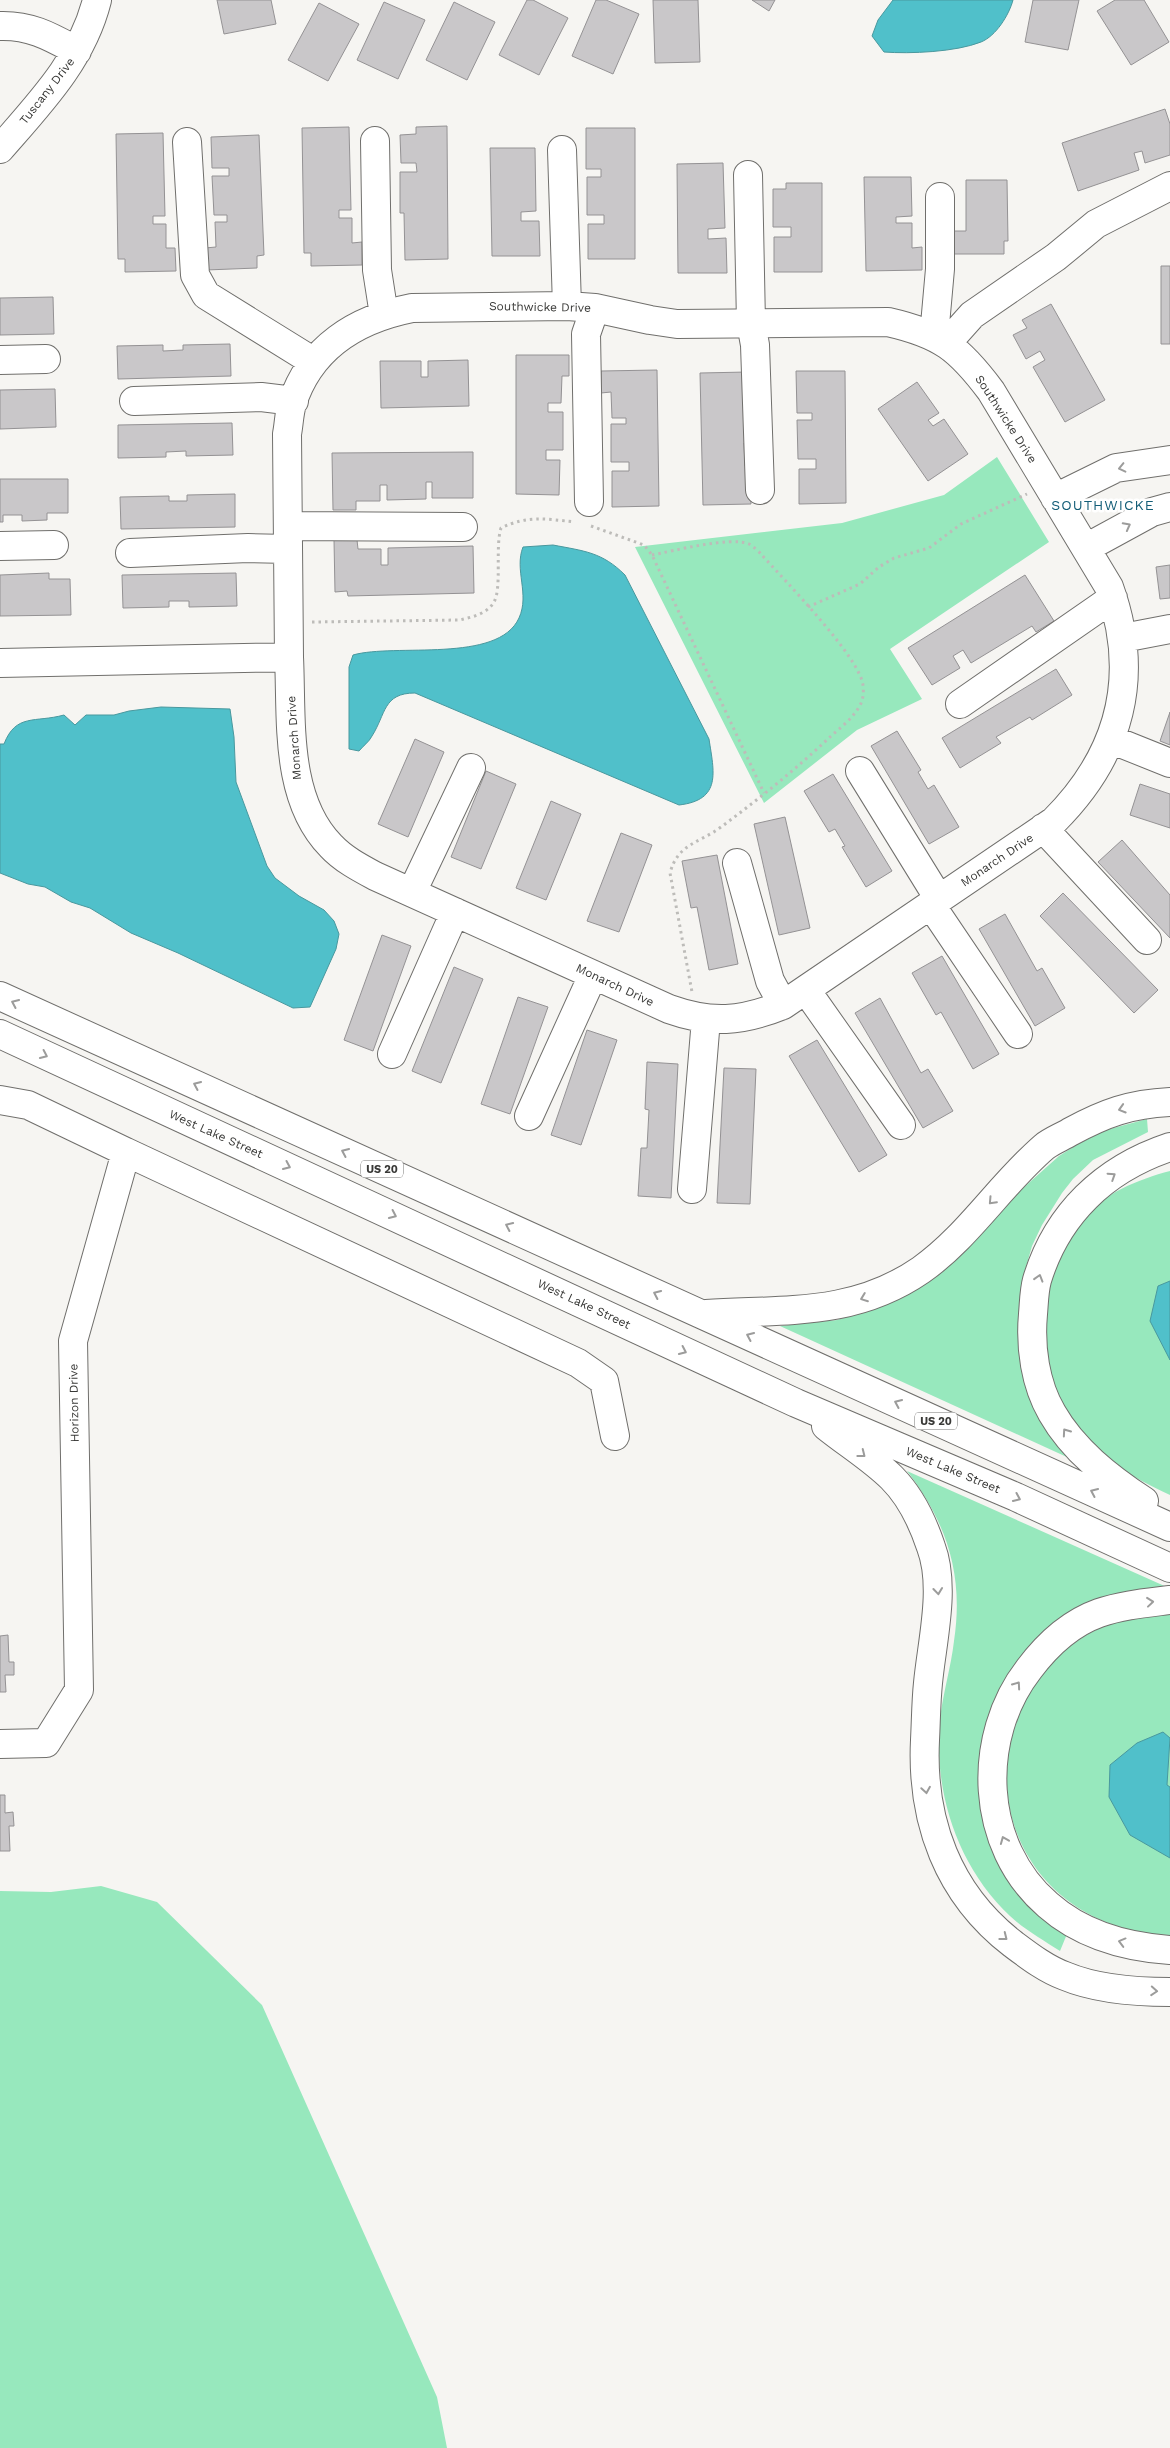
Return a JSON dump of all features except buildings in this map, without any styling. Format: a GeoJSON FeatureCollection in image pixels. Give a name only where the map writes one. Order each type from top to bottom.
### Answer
{"type":"FeatureCollection","features":[{"type":"Feature","properties":{"kind":"main road","name":"Tuscany Drive"},"geometry":{"type":"LineString","coordinates":[[0,149],[66,71],[77,51],[97,0]]}},
{"type":"Feature","properties":{"kind":"main road"},"geometry":{"type":"LineString","coordinates":[[0,26],[11,26],[43,32],[77,51]]}},
{"type":"Feature","properties":{"kind":"main road"},"geometry":{"type":"LineString","coordinates":[[374,140],[377,270],[384,315]]}},
{"type":"Feature","properties":{"kind":"main road"},"geometry":{"type":"LineString","coordinates":[[187,142],[195,274],[206,295],[314,362]]}},
{"type":"Feature","properties":{"kind":"main road"},"geometry":{"type":"LineString","coordinates":[[562,150],[567,306]]}},
{"type":"Feature","properties":{"kind":"main road"},"geometry":{"type":"LineString","coordinates":[[748,174],[751,323],[755,346],[760,490]]}},
{"type":"Feature","properties":{"kind":"main road"},"geometry":{"type":"LineString","coordinates":[[941,340],[972,315],[1056,257],[1096,224],[1170,186]]}},
{"type":"Feature","properties":{"kind":"main road"},"geometry":{"type":"LineString","coordinates":[[940,197],[941,340]]}},
{"type":"Feature","properties":{"kind":"main road","name":"Southwicke Drive"},"geometry":{"type":"LineString","coordinates":[[289,657],[287,434],[294,400],[314,362],[337,338],[357,326],[384,315],[412,308],[567,306],[595,308],[677,324],[888,322],[917,328],[941,340],[969,362],[991,391],[1086,548]]}},
{"type":"Feature","properties":{"kind":"main road"},"geometry":{"type":"LineString","coordinates":[[589,502],[586,334],[595,308]]}},
{"type":"Feature","properties":{"kind":"main road"},"geometry":{"type":"LineString","coordinates":[[0,360],[46,359]]}},
{"type":"Feature","properties":{"kind":"main road"},"geometry":{"type":"LineString","coordinates":[[134,401],[261,397],[294,400]]}},
{"type":"Feature","properties":{"kind":"main road"},"geometry":{"type":"LineString","coordinates":[[1051,490],[1116,468],[1170,460]]}},
{"type":"Feature","properties":{"kind":"main road"},"geometry":{"type":"LineString","coordinates":[[1086,548],[1152,512],[1170,507]]}},
{"type":"Feature","properties":{"kind":"main road"},"geometry":{"type":"LineString","coordinates":[[130,553],[248,548],[288,537],[463,527]]}},
{"type":"Feature","properties":{"kind":"main road"},"geometry":{"type":"LineString","coordinates":[[0,546],[54,545]]}},
{"type":"Feature","properties":{"kind":"main road","name":"Monarch Drive"},"geometry":{"type":"LineString","coordinates":[[289,657],[295,771],[305,808],[316,828],[331,847],[353,864],[593,975],[699,1018],[719,1020],[742,1018],[782,1005],[806,990],[1043,828],[1075,800],[1093,776],[1110,739],[1118,714],[1124,681],[1123,638],[1109,587],[1086,548]]}},
{"type":"Feature","properties":{"kind":"main road"},"geometry":{"type":"LineString","coordinates":[[960,704],[1113,598]]}},
{"type":"Feature","properties":{"kind":"main road"},"geometry":{"type":"LineString","coordinates":[[1123,638],[1170,629]]}},
{"type":"Feature","properties":{"kind":"main road"},"geometry":{"type":"LineString","coordinates":[[0,663],[289,657]]}},
{"type":"Feature","properties":{"kind":"main road"},"geometry":{"type":"LineString","coordinates":[[1110,739],[1170,763]]}},
{"type":"Feature","properties":{"kind":"main road"},"geometry":{"type":"LineString","coordinates":[[412,892],[471,768]]}},
{"type":"Feature","properties":{"kind":"main road"},"geometry":{"type":"LineString","coordinates":[[860,771],[935,902],[1018,1034]]}},
{"type":"Feature","properties":{"kind":"main road"},"geometry":{"type":"LineString","coordinates":[[1043,828],[1147,940]]}},
{"type":"Feature","properties":{"kind":"main road"},"geometry":{"type":"LineString","coordinates":[[737,863],[770,981],[782,1005]]}},
{"type":"Feature","properties":{"kind":"main road"},"geometry":{"type":"LineString","coordinates":[[392,1054],[454,912]]}},
{"type":"Feature","properties":{"kind":"main road"},"geometry":{"type":"LineString","coordinates":[[529,1116],[593,975]]}},
{"type":"Feature","properties":{"kind":"main road"},"geometry":{"type":"LineString","coordinates":[[806,990],[901,1125]]}},
{"type":"Feature","properties":{"kind":"main road","name":"US 20"},"geometry":{"type":"LineString","coordinates":[[0,996],[1170,1527]]}},
{"type":"Feature","properties":{"kind":"main road"},"geometry":{"type":"LineString","coordinates":[[692,1189],[699,1018]]}},
{"type":"Feature","properties":{"kind":"main road","name":"West Lake Street"},"geometry":{"type":"LineString","coordinates":[[0,1034],[796,1403],[1016,1497],[1170,1568]]}},
{"type":"Feature","properties":{"kind":"main road"},"geometry":{"type":"LineString","coordinates":[[0,1100],[28,1105],[578,1363],[604,1382],[616,1436]]}},
{"type":"Feature","properties":{"kind":"main road"},"geometry":{"type":"LineString","coordinates":[[701,1314],[803,1311],[848,1304],[882,1291],[921,1270],[956,1240],[1045,1146],[1098,1116],[1140,1104],[1170,1102]]}},
{"type":"Feature","properties":{"kind":"main road"},"geometry":{"type":"LineString","coordinates":[[1170,1148],[1129,1164],[1105,1180],[1075,1207],[1052,1240],[1036,1282],[1031,1337],[1040,1382],[1052,1412],[1072,1441],[1115,1482],[1170,1518]]}},
{"type":"Feature","properties":{"kind":"main road","name":"Horizon Drive"},"geometry":{"type":"LineString","coordinates":[[0,1744],[46,1743],[79,1690],[73,1341],[126,1152]]}},
{"type":"Feature","properties":{"kind":"main road"},"geometry":{"type":"LineString","coordinates":[[796,1403],[892,1478],[909,1500],[932,1549],[939,1598],[928,1683],[924,1774],[930,1814],[939,1846],[954,1878],[995,1930],[1030,1957],[1065,1976],[1108,1987],[1170,1992]]}},
{"type":"Feature","properties":{"kind":"main road"},"geometry":{"type":"LineString","coordinates":[[1170,1600],[1137,1604],[1098,1613],[1065,1632],[1045,1648],[1014,1688],[1001,1717],[993,1752],[992,1791],[998,1824],[1011,1856],[1024,1878],[1047,1905],[1074,1924],[1100,1936],[1140,1947],[1170,1950]]}},
{"type":"Feature","properties":{"kind":"path"},"geometry":{"type":"LineString","coordinates":[[808,607],[860,584],[879,566],[894,558],[930,548],[961,524],[1023,497],[1051,490]]}},
{"type":"Feature","properties":{"kind":"path"},"geometry":{"type":"LineString","coordinates":[[289,622],[460,620],[477,616],[494,602],[497,585],[497,540],[500,528],[518,520],[539,518],[575,522],[644,545],[652,555],[764,792]]}},
{"type":"Feature","properties":{"kind":"path"},"geometry":{"type":"LineString","coordinates":[[652,555],[714,543],[738,542],[749,544],[761,554],[852,658],[860,673],[864,696],[859,707],[850,718],[809,756],[720,828],[689,845],[674,859],[670,873],[699,1018]]}},
{"type":"Feature","properties":{"kind":"green space"},"geometry":{"type":"Polygon","coordinates":[[[997,457],[1049,542],[890,649],[922,699],[857,730],[764,803],[635,547],[842,523],[944,495],[997,457]]]}},
{"type":"Feature","properties":{"kind":"green space"},"geometry":{"type":"Polygon","coordinates":[[[1147,1119],[1148,1132],[1093,1160],[1073,1179],[1042,1225],[1032,1246],[1026,1267],[1021,1291],[1020,1329],[1069,1458],[780,1326],[837,1320],[885,1304],[976,1239],[1022,1189],[1059,1156],[1106,1130],[1147,1119]]]}},
{"type":"Feature","properties":{"kind":"green space"},"geometry":{"type":"Polygon","coordinates":[[[1170,1171],[1170,1495],[1117,1466],[1095,1448],[1074,1423],[1061,1400],[1052,1375],[1047,1348],[1045,1320],[1048,1293],[1055,1267],[1066,1242],[1081,1220],[1110,1195],[1146,1178],[1170,1171]]]}},
{"type":"Feature","properties":{"kind":"green space"},"geometry":{"type":"Polygon","coordinates":[[[907,1471],[1169,1588],[1051,1629],[980,1788],[1067,1934],[1060,1951],[1016,1921],[991,1896],[963,1851],[952,1826],[945,1800],[939,1746],[940,1719],[953,1651],[956,1617],[954,1572],[942,1530],[933,1510],[907,1471]]]}},
{"type":"Feature","properties":{"kind":"green space"},"geometry":{"type":"Polygon","coordinates":[[[1170,1614],[1170,1935],[1128,1929],[1092,1915],[1060,1894],[1035,1867],[1017,1835],[1008,1798],[1008,1759],[1018,1718],[1030,1692],[1046,1669],[1078,1640],[1098,1629],[1125,1620],[1170,1614]]]}},
{"type":"Feature","properties":{"kind":"green space"},"geometry":{"type":"Polygon","coordinates":[[[101,1886],[157,1902],[262,2005],[437,2397],[447,2448],[0,2448],[0,1891],[51,1892],[101,1886]]]}},
{"type":"Feature","properties":{"kind":"water"},"geometry":{"type":"Polygon","coordinates":[[[893,0],[1013,0],[997,30],[981,42],[933,52],[907,53],[884,52],[872,36],[878,20],[893,0]]]}},
{"type":"Feature","properties":{"kind":"water"},"geometry":{"type":"Polygon","coordinates":[[[553,545],[583,551],[600,557],[617,567],[625,575],[709,739],[713,773],[709,791],[703,797],[693,802],[679,805],[415,693],[405,694],[391,701],[368,742],[359,751],[349,749],[349,667],[353,655],[371,652],[468,647],[490,642],[508,632],[519,618],[523,600],[520,564],[523,547],[553,545]]]}},
{"type":"Feature","properties":{"kind":"water"},"geometry":{"type":"Polygon","coordinates":[[[161,707],[230,709],[234,737],[236,782],[267,866],[275,878],[299,896],[324,910],[334,921],[339,934],[336,949],[310,1007],[293,1008],[178,953],[131,933],[90,908],[71,902],[45,887],[28,884],[0,873],[0,744],[4,744],[14,728],[28,721],[64,715],[75,725],[86,715],[114,715],[161,707]]]}},
{"type":"Feature","properties":{"kind":"water"},"geometry":{"type":"Polygon","coordinates":[[[1170,1281],[1170,1360],[1150,1321],[1158,1286],[1170,1281]]]}},
{"type":"Feature","properties":{"kind":"water"},"geometry":{"type":"Polygon","coordinates":[[[1163,1732],[1170,1738],[1167,1785],[1170,1787],[1170,1858],[1130,1835],[1109,1797],[1110,1765],[1137,1743],[1163,1732]]]}},
{"type":"Feature","properties":{"kind":"district","name":"SOUTHWICKE"},"geometry":{"type":"Point","coordinates":[1103,505]}}]}
